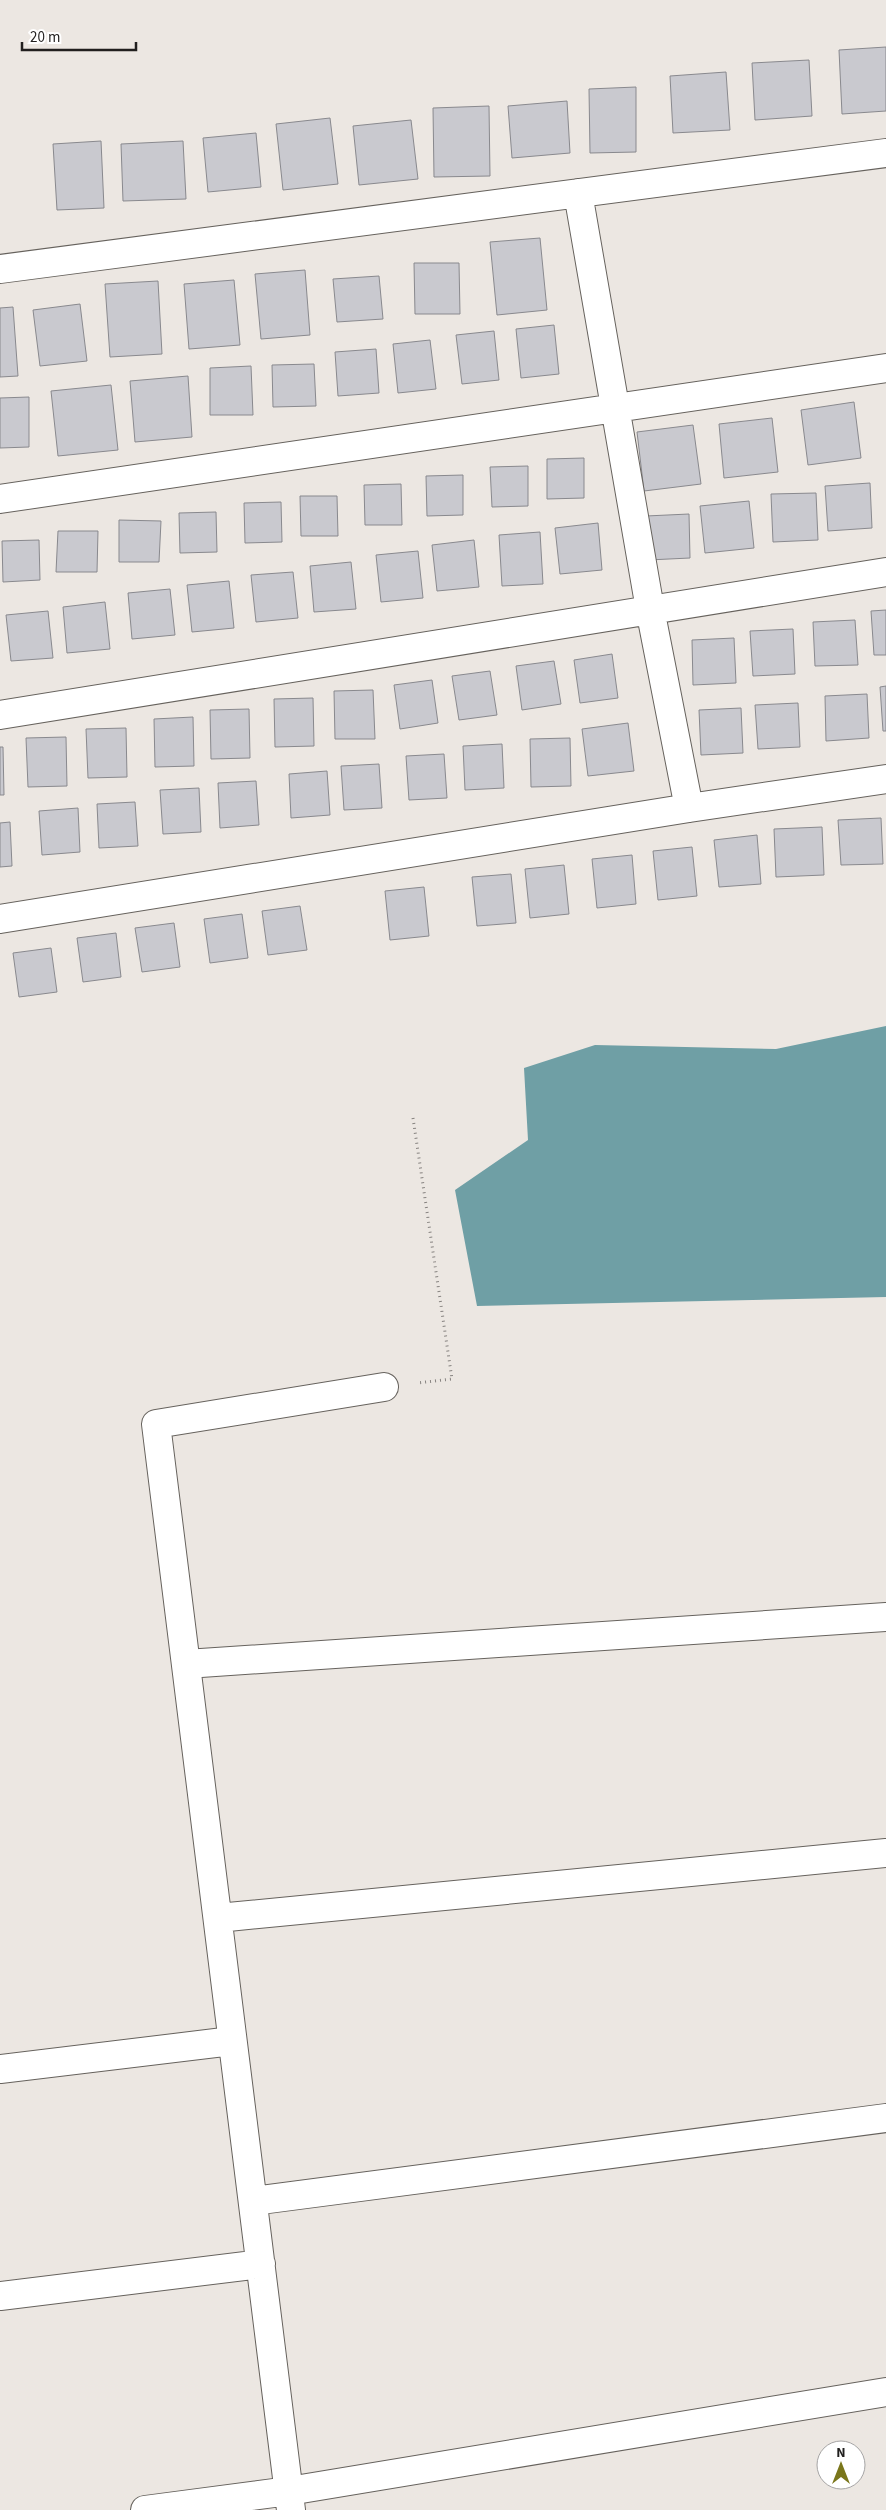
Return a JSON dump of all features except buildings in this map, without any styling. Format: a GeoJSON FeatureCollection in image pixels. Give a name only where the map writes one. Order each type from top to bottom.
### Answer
{"type":"FeatureCollection","features":[{"type":"Feature","properties":{"kind":"street"},"geometry":{"type":"LineString","coordinates":[[0,269],[886,153]]}},
{"type":"Feature","properties":{"kind":"street"},"geometry":{"type":"LineString","coordinates":[[578,193],[617,409],[650,609],[689,808]]}},
{"type":"Feature","properties":{"kind":"street"},"geometry":{"type":"LineString","coordinates":[[0,499],[886,368]]}},
{"type":"Feature","properties":{"kind":"street"},"geometry":{"type":"LineString","coordinates":[[0,715],[886,572]]}},
{"type":"Feature","properties":{"kind":"street"},"geometry":{"type":"LineString","coordinates":[[0,919],[689,808],[886,779]]}},
{"type":"Feature","properties":{"kind":"street"},"geometry":{"type":"LineString","coordinates":[[290,2501],[156,1424],[384,1387]]}},
{"type":"Feature","properties":{"kind":"street"},"geometry":{"type":"LineString","coordinates":[[186,1664],[886,1617]]}},
{"type":"Feature","properties":{"kind":"street"},"geometry":{"type":"LineString","coordinates":[[218,1918],[886,1853]]}},
{"type":"Feature","properties":{"kind":"street"},"geometry":{"type":"LineString","coordinates":[[0,2069],[232,2041]]}},
{"type":"Feature","properties":{"kind":"street"},"geometry":{"type":"LineString","coordinates":[[252,2201],[886,2118]]}},
{"type":"Feature","properties":{"kind":"street"},"geometry":{"type":"LineString","coordinates":[[0,2296],[260,2264]]}},
{"type":"Feature","properties":{"kind":"street"},"geometry":{"type":"LineString","coordinates":[[145,2510],[290,2501],[886,2392]]}},
{"type":"Feature","properties":{"kind":"path"},"geometry":{"type":"LineString","coordinates":[[384,1387],[452,1379],[413,1118]]}},
{"type":"Feature","properties":{"kind":"water"},"geometry":{"type":"Polygon","coordinates":[[[886,1026],[886,1297],[477,1306],[455,1190],[528,1140],[524,1068],[595,1045],[776,1049],[886,1026]]]}}]}
